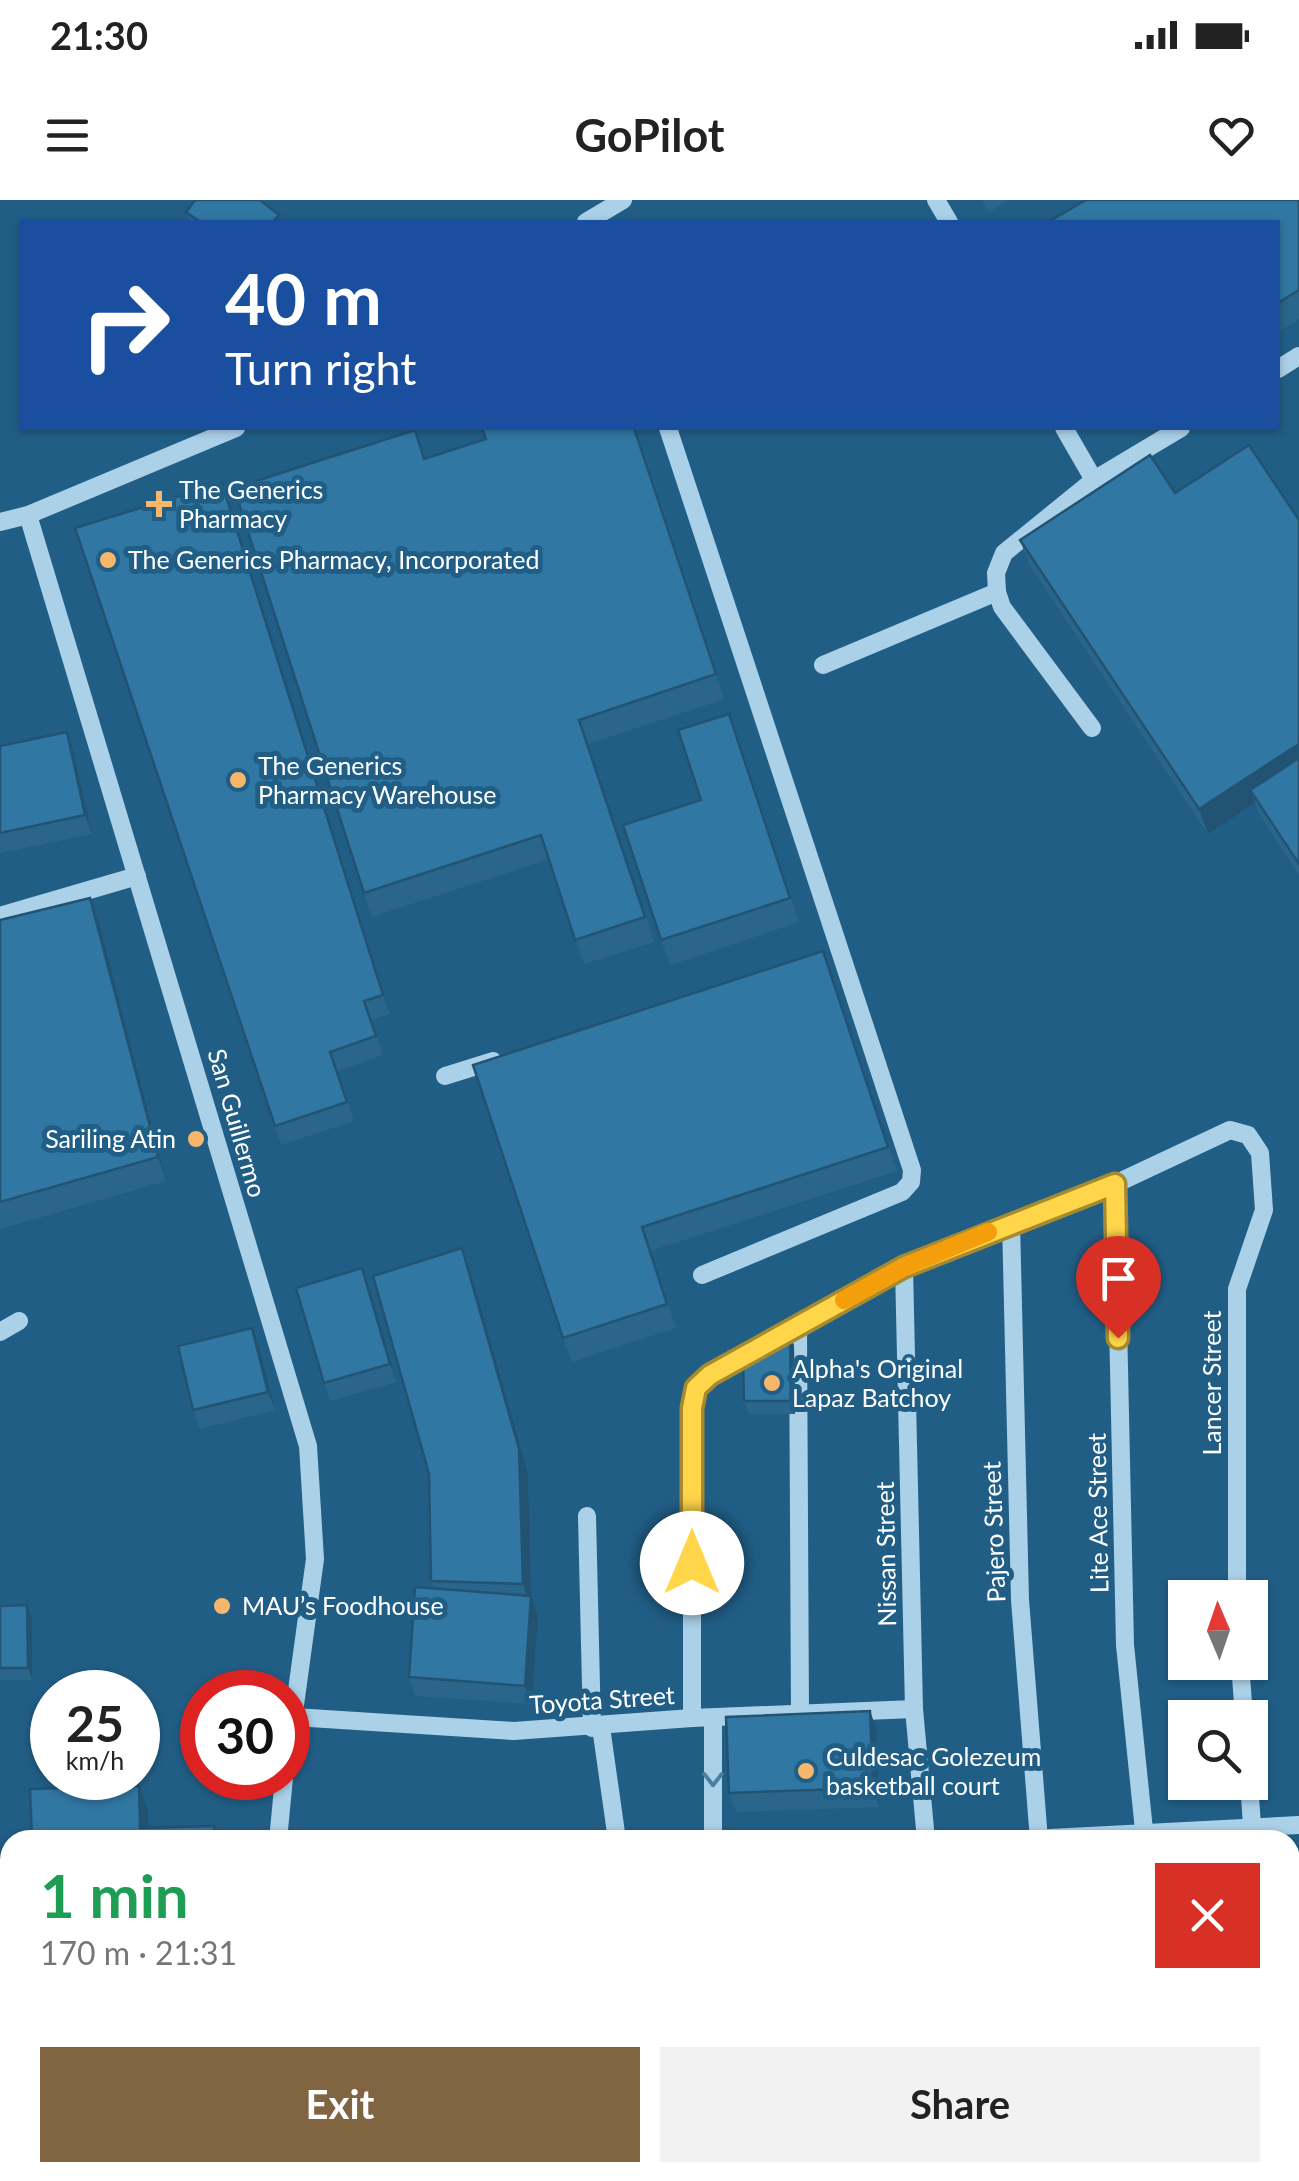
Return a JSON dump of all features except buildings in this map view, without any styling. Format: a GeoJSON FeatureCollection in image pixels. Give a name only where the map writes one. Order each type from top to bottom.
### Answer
{"type":"FeatureCollection","features":[{"type":"Feature","properties":{"kind":"street"},"geometry":{"type":"LineString","coordinates":[[593,215],[623,200]]}},
{"type":"Feature","properties":{"kind":"street"},"geometry":{"type":"LineString","coordinates":[[0,522],[28,515],[231,430]]}},
{"type":"Feature","properties":{"kind":"street"},"geometry":{"type":"LineString","coordinates":[[669,430],[912,1170],[911,1182],[902,1192],[702,1275]]}},
{"type":"Feature","properties":{"kind":"street"},"geometry":{"type":"LineString","coordinates":[[1065,430],[1094,480]]}},
{"type":"Feature","properties":{"kind":"street"},"geometry":{"type":"LineString","coordinates":[[1092,728],[1002,607],[996,592],[996,574],[1004,552],[1094,480],[1178,430]]}},
{"type":"Feature","properties":{"kind":"street","name":"San Guillermo"},"geometry":{"type":"LineString","coordinates":[[28,515],[308,1446],[315,1559],[300,1670]]}},
{"type":"Feature","properties":{"kind":"street"},"geometry":{"type":"LineString","coordinates":[[823,665],[996,592]]}},
{"type":"Feature","properties":{"kind":"street"},"geometry":{"type":"LineString","coordinates":[[0,916],[137,876]]}},
{"type":"Feature","properties":{"kind":"street"},"geometry":{"type":"LineString","coordinates":[[818,956],[837,950]]}},
{"type":"Feature","properties":{"kind":"street"},"geometry":{"type":"LineString","coordinates":[[446,1076],[520,1052]]}},
{"type":"Feature","properties":{"kind":"street","name":"Lancer Street"},"geometry":{"type":"LineString","coordinates":[[1115,1184],[1230,1130],[1248,1135],[1260,1153],[1264,1210],[1237,1288],[1236,1580]]}},
{"type":"Feature","properties":{"kind":"street"},"geometry":{"type":"LineString","coordinates":[[692,1718],[692,1408],[696,1388],[710,1375],[904,1267],[1115,1184]]}},
{"type":"Feature","properties":{"kind":"street","name":"Lite Ace Street"},"geometry":{"type":"LineString","coordinates":[[1115,1184],[1126,1645],[1144,1830]]}},
{"type":"Feature","properties":{"kind":"street","name":"Pajero Street"},"geometry":{"type":"LineString","coordinates":[[1011,1222],[1020,1600],[1037,1830]]}},
{"type":"Feature","properties":{"kind":"street","name":"Nissan Street"},"geometry":{"type":"LineString","coordinates":[[904,1267],[914,1709],[925,1830]]}},
{"type":"Feature","properties":{"kind":"street"},"geometry":{"type":"LineString","coordinates":[[0,1332],[18,1322]]}},
{"type":"Feature","properties":{"kind":"street"},"geometry":{"type":"LineString","coordinates":[[798,1326],[800,1713]]}},
{"type":"Feature","properties":{"kind":"street"},"geometry":{"type":"LineString","coordinates":[[587,1516],[596,1727],[615,1830]]}},
{"type":"Feature","properties":{"kind":"street","name":"Toyota Street"},"geometry":{"type":"LineString","coordinates":[[310,1717],[514,1731],[692,1718],[914,1709]]}},
{"type":"Feature","properties":{"kind":"street"},"geometry":{"type":"LineString","coordinates":[[713,1718],[714,1830]]}},
{"type":"Feature","properties":{"kind":"street"},"geometry":{"type":"LineString","coordinates":[[279,1830],[282,1800]]}},
{"type":"Feature","properties":{"kind":"street"},"geometry":{"type":"LineString","coordinates":[[1250,1800],[1252,1830]]}},
{"type":"Feature","properties":{"kind":"slow traffic"},"geometry":{"type":"LineString","coordinates":[[844,1300],[904,1267],[988,1232]]}},
{"type":"Feature","properties":{"kind":"place","name":"The Generics Pharmacy"},"geometry":{"type":"Point","coordinates":[159,504]}},
{"type":"Feature","properties":{"kind":"place","name":"The Generics Pharmacy, Incorporated"},"geometry":{"type":"Point","coordinates":[108,560]}},
{"type":"Feature","properties":{"kind":"place","name":"The Generics Pharmacy Warehouse"},"geometry":{"type":"Point","coordinates":[238,780]}},
{"type":"Feature","properties":{"kind":"place","name":"Sariling Atin"},"geometry":{"type":"Point","coordinates":[196,1139]}},
{"type":"Feature","properties":{"kind":"place","name":"Alpha's Original Lapaz Batchoy"},"geometry":{"type":"Point","coordinates":[772,1383]}},
{"type":"Feature","properties":{"kind":"place","name":"MAU’s Foodhouse"},"geometry":{"type":"Point","coordinates":[222,1606]}},
{"type":"Feature","properties":{"kind":"place","name":"Culdesac Golezeum basketball court"},"geometry":{"type":"Point","coordinates":[806,1771]}},
{"type":"Feature","properties":{"kind":"route"},"geometry":{"type":"LineString","coordinates":[[692,1563],[692,1408],[696,1388],[710,1375],[904,1267],[1115,1184],[1118,1338]]}}]}
